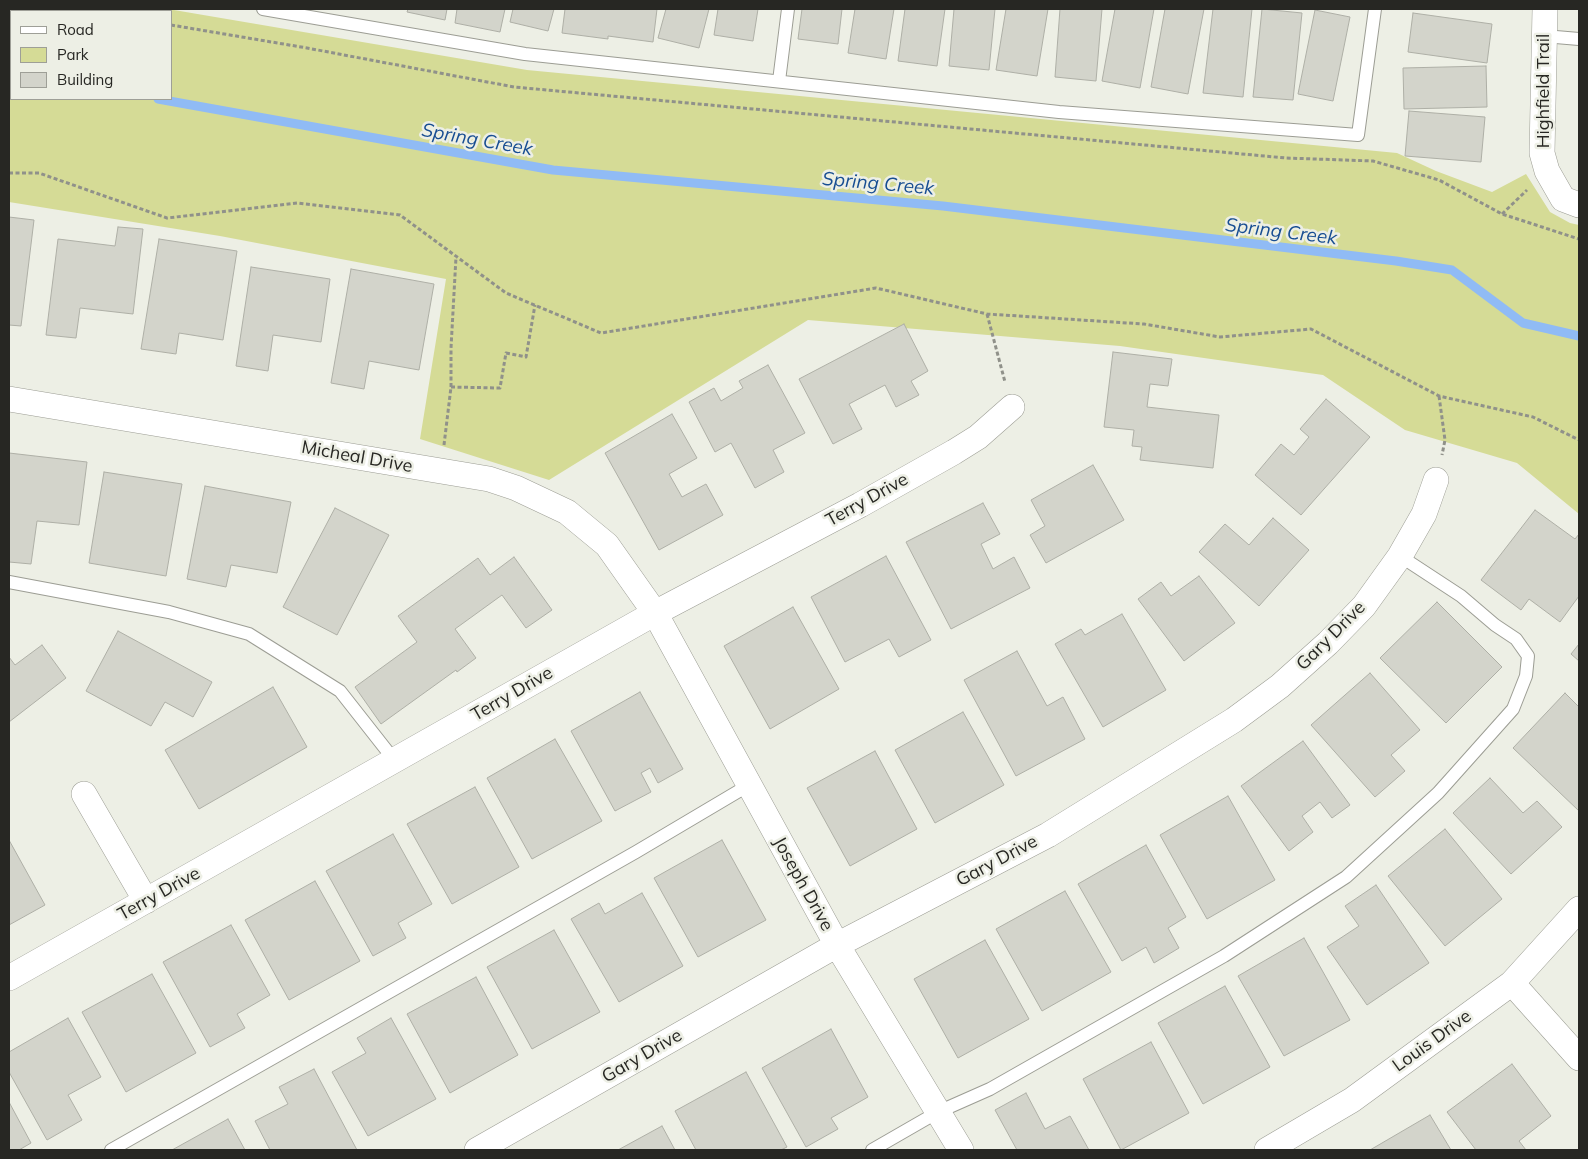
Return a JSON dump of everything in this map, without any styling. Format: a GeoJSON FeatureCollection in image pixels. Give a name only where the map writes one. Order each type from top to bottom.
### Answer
{"type":"FeatureCollection","features":[{"type":"Feature","properties":{"kind":"street","name":"Highfield Trail"},"geometry":{"type":"LineString","coordinates":[[1545,9],[1542,153],[1547,171],[1571,202]]}},
{"type":"Feature","properties":{"kind":"street","name":"Micheal Drive"},"geometry":{"type":"LineString","coordinates":[[9,399],[440,471],[489,480],[516,488],[567,512],[607,545],[655,613]]}},
{"type":"Feature","properties":{"kind":"street","name":"Terry Drive"},"geometry":{"type":"LineString","coordinates":[[9,978],[655,613],[860,505],[954,452],[978,437],[1012,407]]}},
{"type":"Feature","properties":{"kind":"street","name":"Gary Drive"},"geometry":{"type":"LineString","coordinates":[[477,1150],[837,946],[1048,835],[1234,720],[1280,686],[1328,643],[1364,606],[1400,556],[1424,514],[1436,480]]}},
{"type":"Feature","properties":{"kind":"street","name":"Joseph Drive"},"geometry":{"type":"LineString","coordinates":[[655,613],[837,946],[961,1150]]}},
{"type":"Feature","properties":{"kind":"street"},"geometry":{"type":"LineString","coordinates":[[84,794],[146,901]]}},
{"type":"Feature","properties":{"kind":"street","name":"Louis Drive"},"geometry":{"type":"LineString","coordinates":[[1267,1150],[1352,1100],[1512,983],[1579,910]]}},
{"type":"Feature","properties":{"kind":"street"},"geometry":{"type":"LineString","coordinates":[[1512,983],[1579,1058]]}},
{"type":"Feature","properties":{"kind":"lane"},"geometry":{"type":"LineString","coordinates":[[263,9],[525,54],[1059,112],[1358,135],[1375,9]]}},
{"type":"Feature","properties":{"kind":"lane"},"geometry":{"type":"LineString","coordinates":[[779,81],[788,9]]}},
{"type":"Feature","properties":{"kind":"lane"},"geometry":{"type":"LineString","coordinates":[[1544,36],[1579,39]]}},
{"type":"Feature","properties":{"kind":"lane"},"geometry":{"type":"LineString","coordinates":[[872,1150],[938,1112],[990,1089],[1224,956],[1346,877],[1438,794],[1513,709],[1526,676],[1528,656],[1516,639],[1495,625],[1461,596],[1400,556]]}},
{"type":"Feature","properties":{"kind":"lane"},"geometry":{"type":"LineString","coordinates":[[9,582],[169,612],[249,634],[340,691],[395,760]]}},
{"type":"Feature","properties":{"kind":"lane"},"geometry":{"type":"LineString","coordinates":[[111,1150],[602,871],[749,785]]}},
{"type":"Feature","properties":{"kind":"path"},"geometry":{"type":"LineString","coordinates":[[172,25],[307,48],[514,87],[1286,158],[1373,161],[1439,180],[1502,214],[1579,239]]}},
{"type":"Feature","properties":{"kind":"path"},"geometry":{"type":"LineString","coordinates":[[1502,214],[1547,171]]}},
{"type":"Feature","properties":{"kind":"path"},"geometry":{"type":"LineString","coordinates":[[9,172],[39,173],[167,218],[297,203],[400,216],[506,293],[601,332],[876,288],[987,314],[1144,324],[1220,337],[1311,329],[1438,396],[1532,417],[1579,440]]}},
{"type":"Feature","properties":{"kind":"path"},"geometry":{"type":"LineString","coordinates":[[440,471],[451,387],[456,256]]}},
{"type":"Feature","properties":{"kind":"path"},"geometry":{"type":"LineString","coordinates":[[451,387],[500,388],[506,353],[526,357],[535,305]]}},
{"type":"Feature","properties":{"kind":"path"},"geometry":{"type":"LineString","coordinates":[[987,314],[1012,407]]}},
{"type":"Feature","properties":{"kind":"path"},"geometry":{"type":"LineString","coordinates":[[1436,480],[1445,440],[1438,396]]}},
{"type":"Feature","properties":{"kind":"green space"},"geometry":{"type":"Polygon","coordinates":[[[9,9],[168,9],[527,70],[1397,153],[1436,171],[1492,192],[1526,174],[1550,212],[1570,223],[1579,225],[1579,514],[1517,463],[1405,430],[1323,375],[1120,346],[808,320],[549,480],[420,439],[446,279],[220,236],[9,202],[9,9]]]}},
{"type":"Feature","properties":{"kind":"building"},"geometry":{"type":"Polygon","coordinates":[[[408,9],[447,9],[445,20],[407,12],[408,9]]]}},
{"type":"Feature","properties":{"kind":"building"},"geometry":{"type":"Polygon","coordinates":[[[457,9],[505,9],[500,32],[455,23],[457,9]]]}},
{"type":"Feature","properties":{"kind":"building"},"geometry":{"type":"Polygon","coordinates":[[[513,9],[554,9],[548,31],[510,22],[513,9]]]}},
{"type":"Feature","properties":{"kind":"building"},"geometry":{"type":"Polygon","coordinates":[[[565,9],[657,9],[653,42],[608,36],[608,39],[562,33],[565,9]]]}},
{"type":"Feature","properties":{"kind":"building"},"geometry":{"type":"Polygon","coordinates":[[[666,9],[709,9],[699,48],[658,38],[666,9]]]}},
{"type":"Feature","properties":{"kind":"building"},"geometry":{"type":"Polygon","coordinates":[[[718,9],[758,9],[753,41],[714,35],[718,9]]]}},
{"type":"Feature","properties":{"kind":"building"},"geometry":{"type":"Polygon","coordinates":[[[802,9],[842,9],[838,44],[798,39],[802,9]]]}},
{"type":"Feature","properties":{"kind":"building"},"geometry":{"type":"Polygon","coordinates":[[[855,9],[894,9],[886,59],[848,53],[855,9]]]}},
{"type":"Feature","properties":{"kind":"building"},"geometry":{"type":"Polygon","coordinates":[[[905,9],[945,9],[937,66],[898,61],[905,9]]]}},
{"type":"Feature","properties":{"kind":"building"},"geometry":{"type":"Polygon","coordinates":[[[954,9],[995,9],[989,70],[949,66],[954,9]]]}},
{"type":"Feature","properties":{"kind":"building"},"geometry":{"type":"Polygon","coordinates":[[[1006,9],[1048,9],[1037,76],[996,70],[1006,9]]]}},
{"type":"Feature","properties":{"kind":"building"},"geometry":{"type":"Polygon","coordinates":[[[1060,9],[1102,9],[1096,81],[1055,77],[1060,9]]]}},
{"type":"Feature","properties":{"kind":"building"},"geometry":{"type":"Polygon","coordinates":[[[1115,9],[1154,9],[1140,88],[1102,81],[1115,9]]]}},
{"type":"Feature","properties":{"kind":"building"},"geometry":{"type":"Polygon","coordinates":[[[1165,9],[1204,9],[1188,94],[1151,87],[1165,9]]]}},
{"type":"Feature","properties":{"kind":"building"},"geometry":{"type":"Polygon","coordinates":[[[1213,9],[1252,9],[1243,97],[1203,93],[1213,9]]]}},
{"type":"Feature","properties":{"kind":"building"},"geometry":{"type":"Polygon","coordinates":[[[1262,9],[1302,13],[1293,100],[1253,97],[1262,9]]]}},
{"type":"Feature","properties":{"kind":"building"},"geometry":{"type":"Polygon","coordinates":[[[1315,10],[1350,17],[1333,101],[1298,94],[1315,10]]]}},
{"type":"Feature","properties":{"kind":"building"},"geometry":{"type":"Polygon","coordinates":[[[1413,13],[1492,24],[1487,63],[1408,52],[1413,13]]]}},
{"type":"Feature","properties":{"kind":"building"},"geometry":{"type":"Polygon","coordinates":[[[1486,66],[1487,107],[1404,109],[1403,68],[1486,66]]]}},
{"type":"Feature","properties":{"kind":"building"},"geometry":{"type":"Polygon","coordinates":[[[1409,111],[1485,117],[1481,162],[1405,156],[1409,111]]]}},
{"type":"Feature","properties":{"kind":"building"},"geometry":{"type":"Polygon","coordinates":[[[9,217],[34,220],[21,326],[9,325],[9,217]]]}},
{"type":"Feature","properties":{"kind":"building"},"geometry":{"type":"Polygon","coordinates":[[[118,227],[143,229],[133,314],[80,308],[76,338],[46,335],[58,239],[115,246],[118,227]]]}},
{"type":"Feature","properties":{"kind":"building"},"geometry":{"type":"Polygon","coordinates":[[[159,239],[237,251],[223,340],[179,333],[176,354],[141,349],[159,239]]]}},
{"type":"Feature","properties":{"kind":"building"},"geometry":{"type":"Polygon","coordinates":[[[251,267],[330,279],[321,342],[273,335],[268,371],[236,366],[251,267]]]}},
{"type":"Feature","properties":{"kind":"building"},"geometry":{"type":"Polygon","coordinates":[[[351,269],[434,284],[419,370],[369,361],[364,389],[331,383],[351,269]]]}},
{"type":"Feature","properties":{"kind":"building"},"geometry":{"type":"Polygon","coordinates":[[[904,324],[928,371],[911,381],[919,395],[896,407],[885,385],[849,404],[862,429],[833,444],[799,379],[904,324]]]}},
{"type":"Feature","properties":{"kind":"building"},"geometry":{"type":"Polygon","coordinates":[[[1113,352],[1172,359],[1168,386],[1150,384],[1147,407],[1219,415],[1213,468],[1140,460],[1142,447],[1132,446],[1134,430],[1104,427],[1113,352]]]}},
{"type":"Feature","properties":{"kind":"building"},"geometry":{"type":"Polygon","coordinates":[[[768,365],[805,433],[773,450],[784,472],[755,488],[731,443],[715,452],[689,402],[714,388],[721,401],[743,388],[739,381],[768,365]]]}},
{"type":"Feature","properties":{"kind":"building"},"geometry":{"type":"Polygon","coordinates":[[[1326,399],[1370,437],[1301,515],[1255,475],[1281,444],[1294,455],[1309,437],[1300,429],[1326,399]]]}},
{"type":"Feature","properties":{"kind":"building"},"geometry":{"type":"Polygon","coordinates":[[[672,414],[697,458],[669,474],[682,497],[706,484],[723,515],[659,550],[605,453],[672,414]]]}},
{"type":"Feature","properties":{"kind":"building"},"geometry":{"type":"Polygon","coordinates":[[[9,453],[87,462],[79,525],[37,521],[31,564],[9,562],[9,453]]]}},
{"type":"Feature","properties":{"kind":"building"},"geometry":{"type":"Polygon","coordinates":[[[1093,465],[1124,520],[1046,563],[1030,535],[1045,526],[1031,500],[1093,465]]]}},
{"type":"Feature","properties":{"kind":"building"},"geometry":{"type":"Polygon","coordinates":[[[104,472],[182,484],[166,576],[89,563],[104,472]]]}},
{"type":"Feature","properties":{"kind":"building"},"geometry":{"type":"Polygon","coordinates":[[[205,486],[291,502],[277,573],[231,565],[226,587],[187,579],[205,486]]]}},
{"type":"Feature","properties":{"kind":"building"},"geometry":{"type":"Polygon","coordinates":[[[983,503],[1000,534],[981,544],[993,569],[1014,557],[1030,588],[951,629],[906,542],[983,503]]]}},
{"type":"Feature","properties":{"kind":"building"},"geometry":{"type":"Polygon","coordinates":[[[335,508],[389,535],[337,635],[283,607],[335,508]]]}},
{"type":"Feature","properties":{"kind":"building"},"geometry":{"type":"Polygon","coordinates":[[[1535,510],[1575,539],[1579,534],[1579,596],[1560,622],[1529,599],[1521,610],[1481,580],[1535,510]]]}},
{"type":"Feature","properties":{"kind":"building"},"geometry":{"type":"Polygon","coordinates":[[[1273,518],[1309,550],[1259,606],[1199,552],[1225,524],[1249,545],[1273,518]]]}},
{"type":"Feature","properties":{"kind":"building"},"geometry":{"type":"Polygon","coordinates":[[[886,556],[931,640],[899,657],[889,639],[845,662],[811,597],[886,556]]]}},
{"type":"Feature","properties":{"kind":"building"},"geometry":{"type":"Polygon","coordinates":[[[514,557],[552,610],[526,628],[502,595],[455,629],[476,658],[457,672],[456,670],[381,724],[355,687],[417,642],[398,616],[478,558],[490,575],[514,557]]]}},
{"type":"Feature","properties":{"kind":"building"},"geometry":{"type":"Polygon","coordinates":[[[1199,576],[1235,623],[1184,661],[1138,599],[1161,582],[1171,596],[1199,576]]]}},
{"type":"Feature","properties":{"kind":"building"},"geometry":{"type":"Polygon","coordinates":[[[1437,602],[1502,667],[1446,723],[1380,658],[1437,602]]]}},
{"type":"Feature","properties":{"kind":"building"},"geometry":{"type":"Polygon","coordinates":[[[793,607],[839,689],[770,729],[724,646],[793,607]]]}},
{"type":"Feature","properties":{"kind":"building"},"geometry":{"type":"Polygon","coordinates":[[[1122,614],[1166,690],[1103,727],[1055,644],[1081,629],[1085,635],[1122,614]]]}},
{"type":"Feature","properties":{"kind":"building"},"geometry":{"type":"Polygon","coordinates":[[[118,631],[212,682],[193,717],[165,702],[151,726],[86,691],[118,631]]]}},
{"type":"Feature","properties":{"kind":"building"},"geometry":{"type":"Polygon","coordinates":[[[1579,644],[1579,661],[1571,654],[1579,644]]]}},
{"type":"Feature","properties":{"kind":"building"},"geometry":{"type":"Polygon","coordinates":[[[42,645],[66,678],[9,722],[9,657],[15,665],[42,645]]]}},
{"type":"Feature","properties":{"kind":"building"},"geometry":{"type":"Polygon","coordinates":[[[1017,651],[1047,706],[1063,697],[1085,739],[1016,776],[964,680],[1017,651]]]}},
{"type":"Feature","properties":{"kind":"building"},"geometry":{"type":"Polygon","coordinates":[[[1370,673],[1420,730],[1391,755],[1405,771],[1375,797],[1311,725],[1370,673]]]}},
{"type":"Feature","properties":{"kind":"building"},"geometry":{"type":"Polygon","coordinates":[[[273,687],[307,747],[199,809],[165,750],[273,687]]]}},
{"type":"Feature","properties":{"kind":"building"},"geometry":{"type":"Polygon","coordinates":[[[640,692],[683,769],[658,783],[650,768],[641,773],[651,792],[615,811],[571,731],[640,692]]]}},
{"type":"Feature","properties":{"kind":"building"},"geometry":{"type":"Polygon","coordinates":[[[1565,693],[1579,707],[1579,811],[1513,748],[1565,693]]]}},
{"type":"Feature","properties":{"kind":"building"},"geometry":{"type":"Polygon","coordinates":[[[963,712],[1004,785],[935,823],[895,750],[963,712]]]}},
{"type":"Feature","properties":{"kind":"building"},"geometry":{"type":"Polygon","coordinates":[[[555,739],[602,821],[532,859],[487,778],[555,739]]]}},
{"type":"Feature","properties":{"kind":"building"},"geometry":{"type":"Polygon","coordinates":[[[1303,741],[1350,805],[1332,818],[1320,802],[1302,816],[1313,832],[1289,851],[1241,786],[1303,741]]]}},
{"type":"Feature","properties":{"kind":"building"},"geometry":{"type":"Polygon","coordinates":[[[875,751],[917,829],[850,866],[807,788],[875,751]]]}},
{"type":"Feature","properties":{"kind":"building"},"geometry":{"type":"Polygon","coordinates":[[[1490,778],[1523,813],[1537,801],[1562,827],[1511,874],[1453,813],[1490,778]]]}},
{"type":"Feature","properties":{"kind":"building"},"geometry":{"type":"Polygon","coordinates":[[[475,787],[519,867],[452,904],[407,824],[475,787]]]}},
{"type":"Feature","properties":{"kind":"building"},"geometry":{"type":"Polygon","coordinates":[[[1228,796],[1275,880],[1207,919],[1160,835],[1228,796]]]}},
{"type":"Feature","properties":{"kind":"building"},"geometry":{"type":"Polygon","coordinates":[[[1445,829],[1502,899],[1445,946],[1388,876],[1445,829]]]}},
{"type":"Feature","properties":{"kind":"building"},"geometry":{"type":"Polygon","coordinates":[[[393,834],[432,904],[398,923],[406,938],[373,956],[326,871],[393,834]]]}},
{"type":"Feature","properties":{"kind":"building"},"geometry":{"type":"Polygon","coordinates":[[[9,840],[45,905],[9,925],[9,840]]]}},
{"type":"Feature","properties":{"kind":"building"},"geometry":{"type":"Polygon","coordinates":[[[722,840],[766,920],[698,957],[654,878],[722,840]]]}},
{"type":"Feature","properties":{"kind":"building"},"geometry":{"type":"Polygon","coordinates":[[[1146,845],[1186,917],[1168,928],[1179,948],[1154,963],[1146,947],[1122,961],[1078,884],[1146,845]]]}},
{"type":"Feature","properties":{"kind":"building"},"geometry":{"type":"Polygon","coordinates":[[[315,881],[360,961],[289,1000],[245,920],[315,881]]]}},
{"type":"Feature","properties":{"kind":"building"},"geometry":{"type":"Polygon","coordinates":[[[1376,885],[1429,963],[1367,1005],[1327,947],[1359,926],[1345,906],[1376,885]]]}},
{"type":"Feature","properties":{"kind":"building"},"geometry":{"type":"Polygon","coordinates":[[[1065,891],[1111,972],[1042,1011],[996,929],[1065,891]]]}},
{"type":"Feature","properties":{"kind":"building"},"geometry":{"type":"Polygon","coordinates":[[[642,893],[683,966],[619,1002],[571,919],[599,903],[605,914],[642,893]]]}},
{"type":"Feature","properties":{"kind":"building"},"geometry":{"type":"Polygon","coordinates":[[[231,925],[270,995],[237,1014],[245,1028],[210,1047],[163,962],[231,925]]]}},
{"type":"Feature","properties":{"kind":"building"},"geometry":{"type":"Polygon","coordinates":[[[554,930],[600,1012],[532,1049],[487,967],[554,930]]]}},
{"type":"Feature","properties":{"kind":"building"},"geometry":{"type":"Polygon","coordinates":[[[1304,938],[1350,1020],[1284,1056],[1238,976],[1304,938]]]}},
{"type":"Feature","properties":{"kind":"building"},"geometry":{"type":"Polygon","coordinates":[[[985,940],[1029,1019],[958,1058],[914,979],[985,940]]]}},
{"type":"Feature","properties":{"kind":"building"},"geometry":{"type":"Polygon","coordinates":[[[152,974],[196,1053],[126,1092],[82,1012],[152,974]]]}},
{"type":"Feature","properties":{"kind":"building"},"geometry":{"type":"Polygon","coordinates":[[[476,977],[518,1055],[450,1093],[407,1014],[476,977]]]}},
{"type":"Feature","properties":{"kind":"building"},"geometry":{"type":"Polygon","coordinates":[[[1225,986],[1270,1067],[1203,1104],[1158,1023],[1225,986]]]}},
{"type":"Feature","properties":{"kind":"building"},"geometry":{"type":"Polygon","coordinates":[[[68,1018],[101,1077],[68,1095],[82,1120],[47,1140],[9,1072],[9,1052],[68,1018]]]}},
{"type":"Feature","properties":{"kind":"building"},"geometry":{"type":"Polygon","coordinates":[[[391,1018],[436,1099],[368,1136],[332,1072],[366,1053],[357,1038],[391,1018]]]}},
{"type":"Feature","properties":{"kind":"building"},"geometry":{"type":"Polygon","coordinates":[[[831,1029],[868,1097],[831,1118],[838,1129],[806,1147],[762,1068],[831,1029]]]}},
{"type":"Feature","properties":{"kind":"building"},"geometry":{"type":"Polygon","coordinates":[[[1151,1042],[1189,1113],[1121,1150],[1083,1079],[1151,1042]]]}},
{"type":"Feature","properties":{"kind":"building"},"geometry":{"type":"Polygon","coordinates":[[[1512,1064],[1551,1116],[1519,1141],[1526,1150],[1476,1150],[1447,1112],[1512,1064]]]}},
{"type":"Feature","properties":{"kind":"building"},"geometry":{"type":"Polygon","coordinates":[[[314,1069],[357,1150],[270,1150],[255,1121],[288,1104],[279,1087],[314,1069]]]}},
{"type":"Feature","properties":{"kind":"building"},"geometry":{"type":"Polygon","coordinates":[[[746,1072],[787,1147],[781,1150],[696,1150],[675,1111],[746,1072]]]}},
{"type":"Feature","properties":{"kind":"building"},"geometry":{"type":"Polygon","coordinates":[[[1026,1093],[1045,1129],[1070,1116],[1089,1150],[1017,1150],[995,1110],[1026,1093]]]}},
{"type":"Feature","properties":{"kind":"building"},"geometry":{"type":"Polygon","coordinates":[[[9,1102],[31,1143],[19,1150],[9,1150],[9,1102]]]}},
{"type":"Feature","properties":{"kind":"building"},"geometry":{"type":"Polygon","coordinates":[[[1430,1115],[1451,1150],[1370,1150],[1430,1115]]]}},
{"type":"Feature","properties":{"kind":"building"},"geometry":{"type":"Polygon","coordinates":[[[228,1119],[245,1150],[172,1150],[228,1119]]]}},
{"type":"Feature","properties":{"kind":"building"},"geometry":{"type":"Polygon","coordinates":[[[662,1126],[675,1150],[618,1150],[662,1126]]]}},
{"type":"Feature","properties":{"kind":"waterway","name":"Spring Creek"},"geometry":{"type":"LineString","coordinates":[[164,100],[553,170],[943,206],[1396,261],[1452,270],[1523,323],[1579,336]]}}]}
